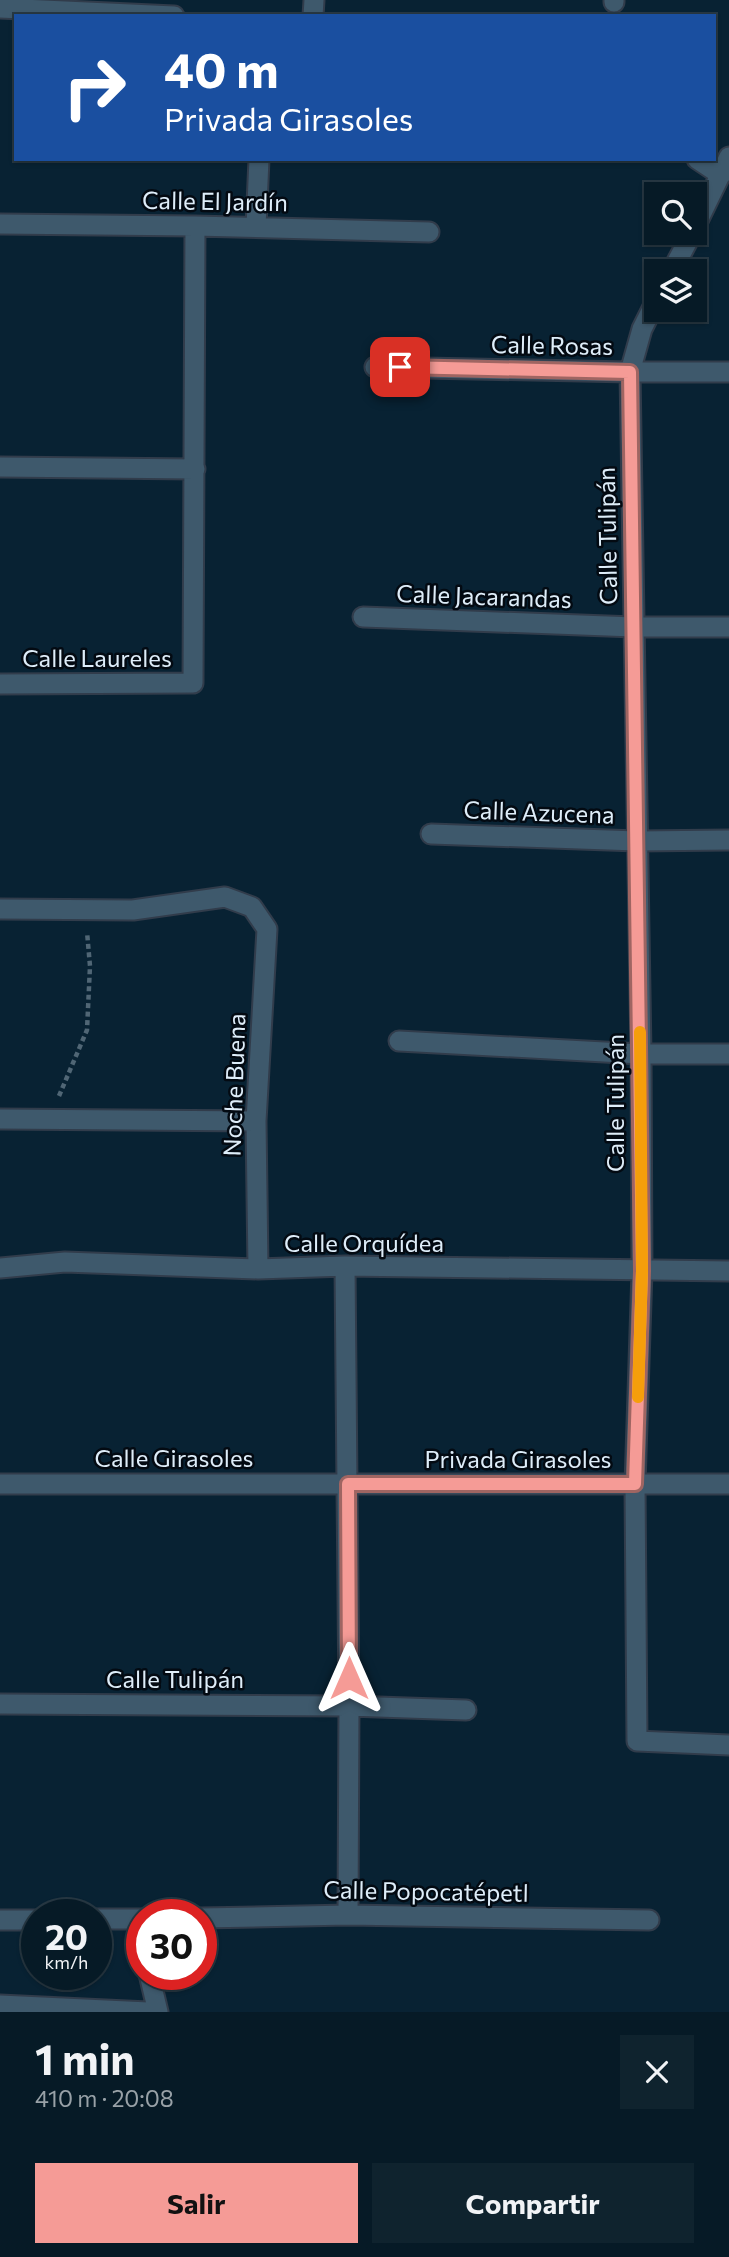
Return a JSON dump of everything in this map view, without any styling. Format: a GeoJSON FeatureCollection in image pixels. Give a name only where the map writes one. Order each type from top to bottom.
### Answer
{"type":"FeatureCollection","features":[{"type":"Feature","properties":{"kind":"street"},"geometry":{"type":"LineString","coordinates":[[0,8],[130,14]]}},
{"type":"Feature","properties":{"kind":"street"},"geometry":{"type":"LineString","coordinates":[[256,227],[259,161]]}},
{"type":"Feature","properties":{"kind":"street"},"geometry":{"type":"LineString","coordinates":[[705,161],[725,166],[707,203]]}},
{"type":"Feature","properties":{"kind":"street","name":"Calle El Jardín"},"geometry":{"type":"LineString","coordinates":[[0,224],[429,232]]}},
{"type":"Feature","properties":{"kind":"street"},"geometry":{"type":"LineString","coordinates":[[0,467],[195,469],[195,226]]}},
{"type":"Feature","properties":{"kind":"street","name":"Calle Tulipán"},"geometry":{"type":"LineString","coordinates":[[646,322],[630,372],[641,1054],[642,1271],[635,1484],[638,1741],[729,1745]]}},
{"type":"Feature","properties":{"kind":"street","name":"Calle Rosas"},"geometry":{"type":"LineString","coordinates":[[375,366],[729,372]]}},
{"type":"Feature","properties":{"kind":"street","name":"Calle Laureles"},"geometry":{"type":"LineString","coordinates":[[0,684],[193,683],[195,469]]}},
{"type":"Feature","properties":{"kind":"street","name":"Calle Jacarandas"},"geometry":{"type":"LineString","coordinates":[[363,617],[634,627],[729,627]]}},
{"type":"Feature","properties":{"kind":"street","name":"Calle Azucena"},"geometry":{"type":"LineString","coordinates":[[431,834],[637,841],[729,840]]}},
{"type":"Feature","properties":{"kind":"street","name":"Noche Buena"},"geometry":{"type":"LineString","coordinates":[[85,909],[133,910],[225,898],[252,907],[267,929],[256,1121],[258,1269]]}},
{"type":"Feature","properties":{"kind":"street"},"geometry":{"type":"LineString","coordinates":[[0,909],[85,909]]}},
{"type":"Feature","properties":{"kind":"street"},"geometry":{"type":"LineString","coordinates":[[399,1041],[641,1054],[729,1054]]}},
{"type":"Feature","properties":{"kind":"street"},"geometry":{"type":"LineString","coordinates":[[0,1119],[256,1121]]}},
{"type":"Feature","properties":{"kind":"street","name":"Calle Orquídea"},"geometry":{"type":"LineString","coordinates":[[0,1268],[65,1262],[258,1269],[345,1266],[729,1271]]}},
{"type":"Feature","properties":{"kind":"street"},"geometry":{"type":"LineString","coordinates":[[345,1266],[348,1915]]}},
{"type":"Feature","properties":{"kind":"street","name":"Privada Girasoles"},"geometry":{"type":"LineString","coordinates":[[348,1484],[729,1483]]}},
{"type":"Feature","properties":{"kind":"street","name":"Calle Girasoles"},"geometry":{"type":"LineString","coordinates":[[0,1484],[348,1484]]}},
{"type":"Feature","properties":{"kind":"street","name":"Calle Tulipán"},"geometry":{"type":"LineString","coordinates":[[0,1704],[349,1706],[466,1710]]}},
{"type":"Feature","properties":{"kind":"street","name":"Calle Popocatépetl"},"geometry":{"type":"LineString","coordinates":[[217,1917],[348,1915],[649,1920]]}},
{"type":"Feature","properties":{"kind":"street"},"geometry":{"type":"LineString","coordinates":[[0,1920],[21,1920]]}},
{"type":"Feature","properties":{"kind":"street"},"geometry":{"type":"LineString","coordinates":[[153,1990],[158,2012]]}},
{"type":"Feature","properties":{"kind":"street"},"geometry":{"type":"LineString","coordinates":[[0,2006],[148,2012]]}},
{"type":"Feature","properties":{"kind":"path"},"geometry":{"type":"LineString","coordinates":[[49,1119],[87,1030],[90,966],[85,909]]}},
{"type":"Feature","properties":{"kind":"slow traffic"},"geometry":{"type":"LineString","coordinates":[[638,1397],[642,1271],[640,1032]]}},
{"type":"Feature","properties":{"kind":"route"},"geometry":{"type":"LineString","coordinates":[[349,1678],[348,1484],[635,1484],[642,1271],[630,372],[400,367]]}}]}
